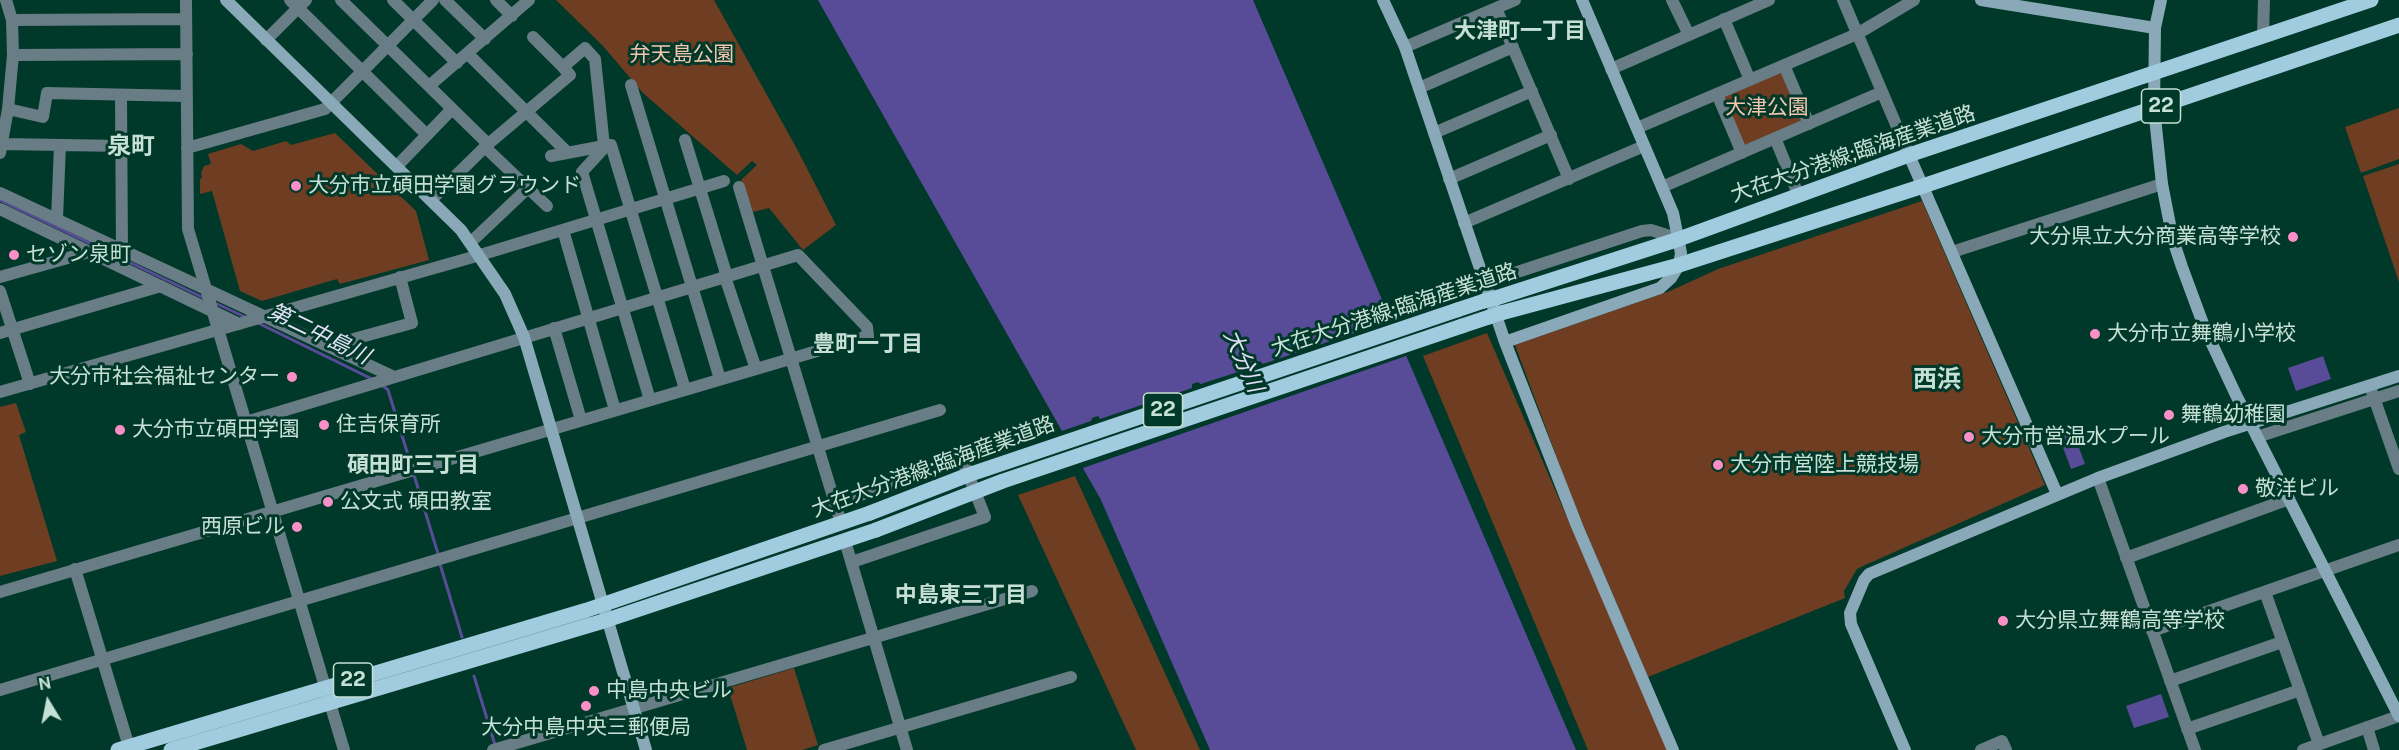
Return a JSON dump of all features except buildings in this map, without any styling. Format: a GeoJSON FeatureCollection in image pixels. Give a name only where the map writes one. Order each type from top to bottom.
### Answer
{"type":"FeatureCollection","features":[{"type":"Feature","properties":{"kind":"main road","name":"大在大分港線;臨海産業道路"},"geometry":{"type":"LineString","coordinates":[[171,750],[327,695],[841,523],[968,476],[1457,310],[1679,239],[1910,154],[2371,0]]}},
{"type":"Feature","properties":{"kind":"main road","name":"大在大分港線;臨海産業道路"},"geometry":{"type":"LineString","coordinates":[[126,749],[607,620],[846,541],[1003,481],[1495,315],[1679,265],[1923,186],[2399,25]]}},
{"type":"Feature","properties":{"kind":"street"},"geometry":{"type":"LineString","coordinates":[[6,0],[12,20],[13,55],[8,109],[1,148],[60,145],[122,146]]}},
{"type":"Feature","properties":{"kind":"street"},"geometry":{"type":"LineString","coordinates":[[186,0],[188,229],[344,750]]}},
{"type":"Feature","properties":{"kind":"street"},"geometry":{"type":"LineString","coordinates":[[226,0],[461,230],[505,294],[524,338],[646,750]]}},
{"type":"Feature","properties":{"kind":"street"},"geometry":{"type":"LineString","coordinates":[[341,0],[485,141],[489,151],[547,206]]}},
{"type":"Feature","properties":{"kind":"street"},"geometry":{"type":"LineString","coordinates":[[393,0],[457,63]]}},
{"type":"Feature","properties":{"kind":"street"},"geometry":{"type":"LineString","coordinates":[[188,148],[325,109],[434,0]]}},
{"type":"Feature","properties":{"kind":"street"},"geometry":{"type":"LineString","coordinates":[[445,0],[485,39]]}},
{"type":"Feature","properties":{"kind":"street"},"geometry":{"type":"LineString","coordinates":[[496,0],[512,16]]}},
{"type":"Feature","properties":{"kind":"street"},"geometry":{"type":"LineString","coordinates":[[429,86],[529,0]]}},
{"type":"Feature","properties":{"kind":"street"},"geometry":{"type":"LineString","coordinates":[[1383,0],[1405,46],[1504,342],[1585,546],[1673,750]]}},
{"type":"Feature","properties":{"kind":"street"},"geometry":{"type":"LineString","coordinates":[[1405,46],[1515,0]]}},
{"type":"Feature","properties":{"kind":"street"},"geometry":{"type":"LineString","coordinates":[[1504,342],[1660,288],[1671,278],[1679,265],[1681,253],[1673,213],[1582,0]]}},
{"type":"Feature","properties":{"kind":"street"},"geometry":{"type":"LineString","coordinates":[[1672,0],[1689,35]]}},
{"type":"Feature","properties":{"kind":"street"},"geometry":{"type":"LineString","coordinates":[[1611,69],[1725,20],[1751,4],[1769,0]]}},
{"type":"Feature","properties":{"kind":"street"},"geometry":{"type":"LineString","coordinates":[[1842,0],[2058,494]]}},
{"type":"Feature","properties":{"kind":"street"},"geometry":{"type":"LineString","coordinates":[[1637,128],[1857,34],[1914,0]]}},
{"type":"Feature","properties":{"kind":"street"},"geometry":{"type":"LineString","coordinates":[[1980,0],[2155,28]]}},
{"type":"Feature","properties":{"kind":"street"},"geometry":{"type":"LineString","coordinates":[[2161,0],[2155,28],[2154,108],[2162,184],[2173,240],[2205,329],[2250,424],[2399,716],[2303,750]]}},
{"type":"Feature","properties":{"kind":"street"},"geometry":{"type":"LineString","coordinates":[[2263,36],[2264,0]]}},
{"type":"Feature","properties":{"kind":"street"},"geometry":{"type":"LineString","coordinates":[[266,40],[298,3],[427,135]]}},
{"type":"Feature","properties":{"kind":"street"},"geometry":{"type":"LineString","coordinates":[[1496,8],[1569,178]]}},
{"type":"Feature","properties":{"kind":"street"},"geometry":{"type":"LineString","coordinates":[[12,20],[186,19]]}},
{"type":"Feature","properties":{"kind":"street"},"geometry":{"type":"LineString","coordinates":[[1725,20],[1750,80]]}},
{"type":"Feature","properties":{"kind":"street"},"geometry":{"type":"LineString","coordinates":[[431,200],[487,145],[570,75],[533,37]]}},
{"type":"Feature","properties":{"kind":"street"},"geometry":{"type":"LineString","coordinates":[[1419,88],[1513,47]]}},
{"type":"Feature","properties":{"kind":"street"},"geometry":{"type":"LineString","coordinates":[[562,67],[585,48],[595,59],[604,146],[582,172],[650,400]]}},
{"type":"Feature","properties":{"kind":"street"},"geometry":{"type":"LineString","coordinates":[[13,55],[187,54]]}},
{"type":"Feature","properties":{"kind":"street"},"geometry":{"type":"LineString","coordinates":[[468,54],[568,153]]}},
{"type":"Feature","properties":{"kind":"street"},"geometry":{"type":"LineString","coordinates":[[1784,66],[1809,123]]}},
{"type":"Feature","properties":{"kind":"street"},"geometry":{"type":"LineString","coordinates":[[631,85],[720,379]]}},
{"type":"Feature","properties":{"kind":"street"},"geometry":{"type":"LineString","coordinates":[[1434,133],[1532,91]]}},
{"type":"Feature","properties":{"kind":"street"},"geometry":{"type":"LineString","coordinates":[[1662,187],[1882,92]]}},
{"type":"Feature","properties":{"kind":"street"},"geometry":{"type":"LineString","coordinates":[[8,109],[44,117],[48,93],[187,96]]}},
{"type":"Feature","properties":{"kind":"street"},"geometry":{"type":"LineString","coordinates":[[1717,94],[1742,153]]}},
{"type":"Feature","properties":{"kind":"street"},"geometry":{"type":"LineString","coordinates":[[121,95],[123,251]]}},
{"type":"Feature","properties":{"kind":"street"},"geometry":{"type":"LineString","coordinates":[[397,166],[452,109]]}},
{"type":"Feature","properties":{"kind":"street"},"geometry":{"type":"LineString","coordinates":[[1449,179],[1551,135]]}},
{"type":"Feature","properties":{"kind":"street"},"geometry":{"type":"LineString","coordinates":[[1775,138],[1798,194]]}},
{"type":"Feature","properties":{"kind":"street"},"geometry":{"type":"LineString","coordinates":[[686,140],[725,270],[725,277],[756,369]]}},
{"type":"Feature","properties":{"kind":"street"},"geometry":{"type":"LineString","coordinates":[[57,219],[60,145]]}},
{"type":"Feature","properties":{"kind":"street"},"geometry":{"type":"LineString","coordinates":[[551,156],[611,145],[685,390]]}},
{"type":"Feature","properties":{"kind":"street"},"geometry":{"type":"LineString","coordinates":[[1464,223],[1644,146]]}},
{"type":"Feature","properties":{"kind":"street"},"geometry":{"type":"LineString","coordinates":[[0,392],[480,255],[724,181]]}},
{"type":"Feature","properties":{"kind":"street"},"geometry":{"type":"LineString","coordinates":[[1952,252],[2162,184]]}},
{"type":"Feature","properties":{"kind":"street"},"geometry":{"type":"LineString","coordinates":[[739,187],[841,523]]}},
{"type":"Feature","properties":{"kind":"street"},"geometry":{"type":"LineString","coordinates":[[471,242],[528,188]]}},
{"type":"Feature","properties":{"kind":"street"},"geometry":{"type":"LineString","coordinates":[[0,192],[123,251],[209,300],[242,323]]}},
{"type":"Feature","properties":{"kind":"street"},"geometry":{"type":"LineString","coordinates":[[0,209],[161,286],[263,317],[328,346],[389,379]]}},
{"type":"Feature","properties":{"kind":"street"},"geometry":{"type":"LineString","coordinates":[[563,230],[615,410]]}},
{"type":"Feature","properties":{"kind":"street"},"geometry":{"type":"LineString","coordinates":[[1484,283],[1642,231],[1651,230],[1679,239]]}},
{"type":"Feature","properties":{"kind":"street"},"geometry":{"type":"LineString","coordinates":[[0,277],[89,252]]}},
{"type":"Feature","properties":{"kind":"street"},"geometry":{"type":"LineString","coordinates":[[0,591],[867,336],[867,327],[798,255],[246,422]]}},
{"type":"Feature","properties":{"kind":"street"},"geometry":{"type":"LineString","coordinates":[[328,346],[412,323],[400,277]]}},
{"type":"Feature","properties":{"kind":"street"},"geometry":{"type":"LineString","coordinates":[[6,332],[161,286]]}},
{"type":"Feature","properties":{"kind":"street"},"geometry":{"type":"LineString","coordinates":[[0,291],[6,332],[30,384]]}},
{"type":"Feature","properties":{"kind":"street"},"geometry":{"type":"LineString","coordinates":[[554,328],[581,420]]}},
{"type":"Feature","properties":{"kind":"street"},"geometry":{"type":"LineString","coordinates":[[1905,750],[1851,624],[1850,613],[1864,580],[1872,572],[2098,478],[2250,424],[2399,375]]}},
{"type":"Feature","properties":{"kind":"street"},"geometry":{"type":"LineString","coordinates":[[2370,385],[2399,469]]}},
{"type":"Feature","properties":{"kind":"street"},"geometry":{"type":"LineString","coordinates":[[2257,437],[2399,391]]}},
{"type":"Feature","properties":{"kind":"street"},"geometry":{"type":"LineString","coordinates":[[0,690],[940,410]]}},
{"type":"Feature","properties":{"kind":"street"},"geometry":{"type":"LineString","coordinates":[[835,504],[962,459],[985,517],[852,562]]}},
{"type":"Feature","properties":{"kind":"street"},"geometry":{"type":"LineString","coordinates":[[2098,478],[2195,750]]}},
{"type":"Feature","properties":{"kind":"street"},"geometry":{"type":"LineString","coordinates":[[2126,558],[2289,499]]}},
{"type":"Feature","properties":{"kind":"street"},"geometry":{"type":"LineString","coordinates":[[846,541],[907,750]]}},
{"type":"Feature","properties":{"kind":"street"},"geometry":{"type":"LineString","coordinates":[[2152,631],[2399,545]]}},
{"type":"Feature","properties":{"kind":"street"},"geometry":{"type":"LineString","coordinates":[[75,569],[126,749]]}},
{"type":"Feature","properties":{"kind":"street"},"geometry":{"type":"LineString","coordinates":[[496,749],[1032,591]]}},
{"type":"Feature","properties":{"kind":"street"},"geometry":{"type":"LineString","coordinates":[[2265,591],[2319,744]]}},
{"type":"Feature","properties":{"kind":"street"},"geometry":{"type":"LineString","coordinates":[[2170,681],[2283,642]]}},
{"type":"Feature","properties":{"kind":"street"},"geometry":{"type":"LineString","coordinates":[[824,750],[1071,677]]}},
{"type":"Feature","properties":{"kind":"street"},"geometry":{"type":"LineString","coordinates":[[2187,729],[2300,690]]}},
{"type":"Feature","properties":{"kind":"street"},"geometry":{"type":"LineString","coordinates":[[2367,727],[2374,750]]}},
{"type":"Feature","properties":{"kind":"street"},"geometry":{"type":"LineString","coordinates":[[1981,750],[2002,741],[2006,750]]}},
{"type":"Feature","properties":{"kind":"green space","name":"弁天島公園"},"geometry":{"type":"Polygon","coordinates":[[[556,0],[714,0],[797,149],[836,225],[803,250],[769,208],[753,212],[741,180],[757,165],[752,161],[737,175],[643,93],[603,46],[556,0]]]}},
{"type":"Feature","properties":{"kind":"green space","name":"大津公園"},"geometry":{"type":"Polygon","coordinates":[[[1779,71],[1783,73],[1803,119],[1801,124],[1744,145],[1723,98],[1725,95],[1779,71]]]}},
{"type":"Feature","properties":{"kind":"green space"},"geometry":{"type":"Polygon","coordinates":[[[2399,108],[2399,159],[2361,173],[2345,127],[2399,108]]]}},
{"type":"Feature","properties":{"kind":"green space","name":"大分市立碩田学園グラウンド"},"geometry":{"type":"Polygon","coordinates":[[[335,133],[416,211],[429,260],[340,284],[337,279],[262,301],[240,291],[212,191],[200,194],[201,173],[204,166],[211,164],[208,154],[241,144],[253,151],[286,141],[291,145],[335,133]]]}},
{"type":"Feature","properties":{"kind":"green space"},"geometry":{"type":"Polygon","coordinates":[[[2399,164],[2399,282],[2363,176],[2399,164]]]}},
{"type":"Feature","properties":{"kind":"green space"},"geometry":{"type":"Polygon","coordinates":[[[1922,201],[2045,485],[1857,569],[1844,591],[1845,598],[1648,677],[1573,501],[1515,345],[1670,291],[1718,269],[1922,201]]]}},
{"type":"Feature","properties":{"kind":"green space"},"geometry":{"type":"Polygon","coordinates":[[[1487,333],[1668,750],[1588,750],[1423,356],[1487,333]]]}},
{"type":"Feature","properties":{"kind":"green space"},"geometry":{"type":"Polygon","coordinates":[[[16,403],[26,432],[19,435],[57,561],[0,576],[0,407],[16,403]]]}},
{"type":"Feature","properties":{"kind":"green space"},"geometry":{"type":"Polygon","coordinates":[[[1075,476],[1200,750],[1136,750],[1018,495],[1075,476]]]}},
{"type":"Feature","properties":{"kind":"green space"},"geometry":{"type":"Polygon","coordinates":[[[794,668],[818,745],[802,750],[747,750],[728,688],[794,668]]]}},
{"type":"Feature","properties":{"kind":"water","name":"大分川"},"geometry":{"type":"Polygon","coordinates":[[[818,0],[1253,0],[1576,750],[1210,750],[1101,500],[818,0]]]}},
{"type":"Feature","properties":{"kind":"water"},"geometry":{"type":"Polygon","coordinates":[[[2323,356],[2331,379],[2296,391],[2288,368],[2323,356]]]}},
{"type":"Feature","properties":{"kind":"water"},"geometry":{"type":"Polygon","coordinates":[[[2072,429],[2085,464],[2071,469],[2058,434],[2072,429]]]}},
{"type":"Feature","properties":{"kind":"water"},"geometry":{"type":"Polygon","coordinates":[[[2161,694],[2169,717],[2134,728],[2126,706],[2161,694]]]}},
{"type":"Feature","properties":{"kind":"pier"},"geometry":{"type":"Polygon","coordinates":[[[1394,319],[1409,355],[1080,469],[1059,432],[1091,421],[1092,418],[1098,416],[1100,419],[1192,388],[1192,384],[1198,382],[1201,384],[1253,367],[1260,361],[1263,364],[1354,333],[1355,329],[1361,327],[1363,330],[1394,319]]]}},
{"type":"Feature","properties":{"kind":"waterway","name":"第二中島川"},"geometry":{"type":"LineString","coordinates":[[0,200],[204,298]]}},
{"type":"Feature","properties":{"kind":"waterway","name":"第二中島川"},"geometry":{"type":"LineString","coordinates":[[213,302],[245,317]]}},
{"type":"Feature","properties":{"kind":"waterway","name":"第二中島川"},"geometry":{"type":"LineString","coordinates":[[256,322],[374,380]]}},
{"type":"Feature","properties":{"kind":"waterway","name":"第二中島川"},"geometry":{"type":"LineString","coordinates":[[382,385],[388,390],[412,468]]}},
{"type":"Feature","properties":{"kind":"waterway","name":"第二中島川"},"geometry":{"type":"LineString","coordinates":[[414,475],[439,557]]}},
{"type":"Feature","properties":{"kind":"waterway","name":"第二中島川"},"geometry":{"type":"LineString","coordinates":[[440,564],[462,637]]}},
{"type":"Feature","properties":{"kind":"waterway"},"geometry":{"type":"LineString","coordinates":[[474,676],[495,745]]}},
{"type":"Feature","properties":{"kind":"place","name":"大分市立碩田学園グラウンド"},"geometry":{"type":"Point","coordinates":[296,186]}},
{"type":"Feature","properties":{"kind":"place","name":"大分県立大分商業高等学校"},"geometry":{"type":"Point","coordinates":[2293,237]}},
{"type":"Feature","properties":{"kind":"place","name":"セゾン泉町"},"geometry":{"type":"Point","coordinates":[14,255]}},
{"type":"Feature","properties":{"kind":"place","name":"大分市立舞鶴小学校"},"geometry":{"type":"Point","coordinates":[2095,334]}},
{"type":"Feature","properties":{"kind":"place","name":"大分市社会福祉センター"},"geometry":{"type":"Point","coordinates":[292,377]}},
{"type":"Feature","properties":{"kind":"place","name":"舞鶴幼稚園"},"geometry":{"type":"Point","coordinates":[2169,415]}},
{"type":"Feature","properties":{"kind":"place","name":"住吉保育所"},"geometry":{"type":"Point","coordinates":[324,425]}},
{"type":"Feature","properties":{"kind":"place","name":"大分市立碩田学園"},"geometry":{"type":"Point","coordinates":[120,430]}},
{"type":"Feature","properties":{"kind":"place","name":"大分市営温水プール"},"geometry":{"type":"Point","coordinates":[1969,437]}},
{"type":"Feature","properties":{"kind":"place","name":"大分市営陸上競技場"},"geometry":{"type":"Point","coordinates":[1718,465]}},
{"type":"Feature","properties":{"kind":"place","name":"敬洋ビル"},"geometry":{"type":"Point","coordinates":[2243,489]}},
{"type":"Feature","properties":{"kind":"place","name":"公文式 碩田教室"},"geometry":{"type":"Point","coordinates":[328,502]}},
{"type":"Feature","properties":{"kind":"place","name":"西原ビル"},"geometry":{"type":"Point","coordinates":[297,527]}},
{"type":"Feature","properties":{"kind":"place","name":"大分県立舞鶴高等学校"},"geometry":{"type":"Point","coordinates":[2003,621]}},
{"type":"Feature","properties":{"kind":"place","name":"中島中央ビル"},"geometry":{"type":"Point","coordinates":[594,691]}},
{"type":"Feature","properties":{"kind":"place","name":"大分中島中央三郵便局"},"geometry":{"type":"Point","coordinates":[586,706]}},
{"type":"Feature","properties":{"kind":"district","name":"大津町一丁目"},"geometry":{"type":"Point","coordinates":[1520,31]}},
{"type":"Feature","properties":{"kind":"district","name":"泉町"},"geometry":{"type":"Point","coordinates":[131,147]}},
{"type":"Feature","properties":{"kind":"district","name":"豊町一丁目"},"geometry":{"type":"Point","coordinates":[868,344]}},
{"type":"Feature","properties":{"kind":"district","name":"西浜"},"geometry":{"type":"Point","coordinates":[1937,380]}},
{"type":"Feature","properties":{"kind":"district","name":"碩田町三丁目"},"geometry":{"type":"Point","coordinates":[413,465]}},
{"type":"Feature","properties":{"kind":"district","name":"中島東三丁目"},"geometry":{"type":"Point","coordinates":[961,595]}}]}
